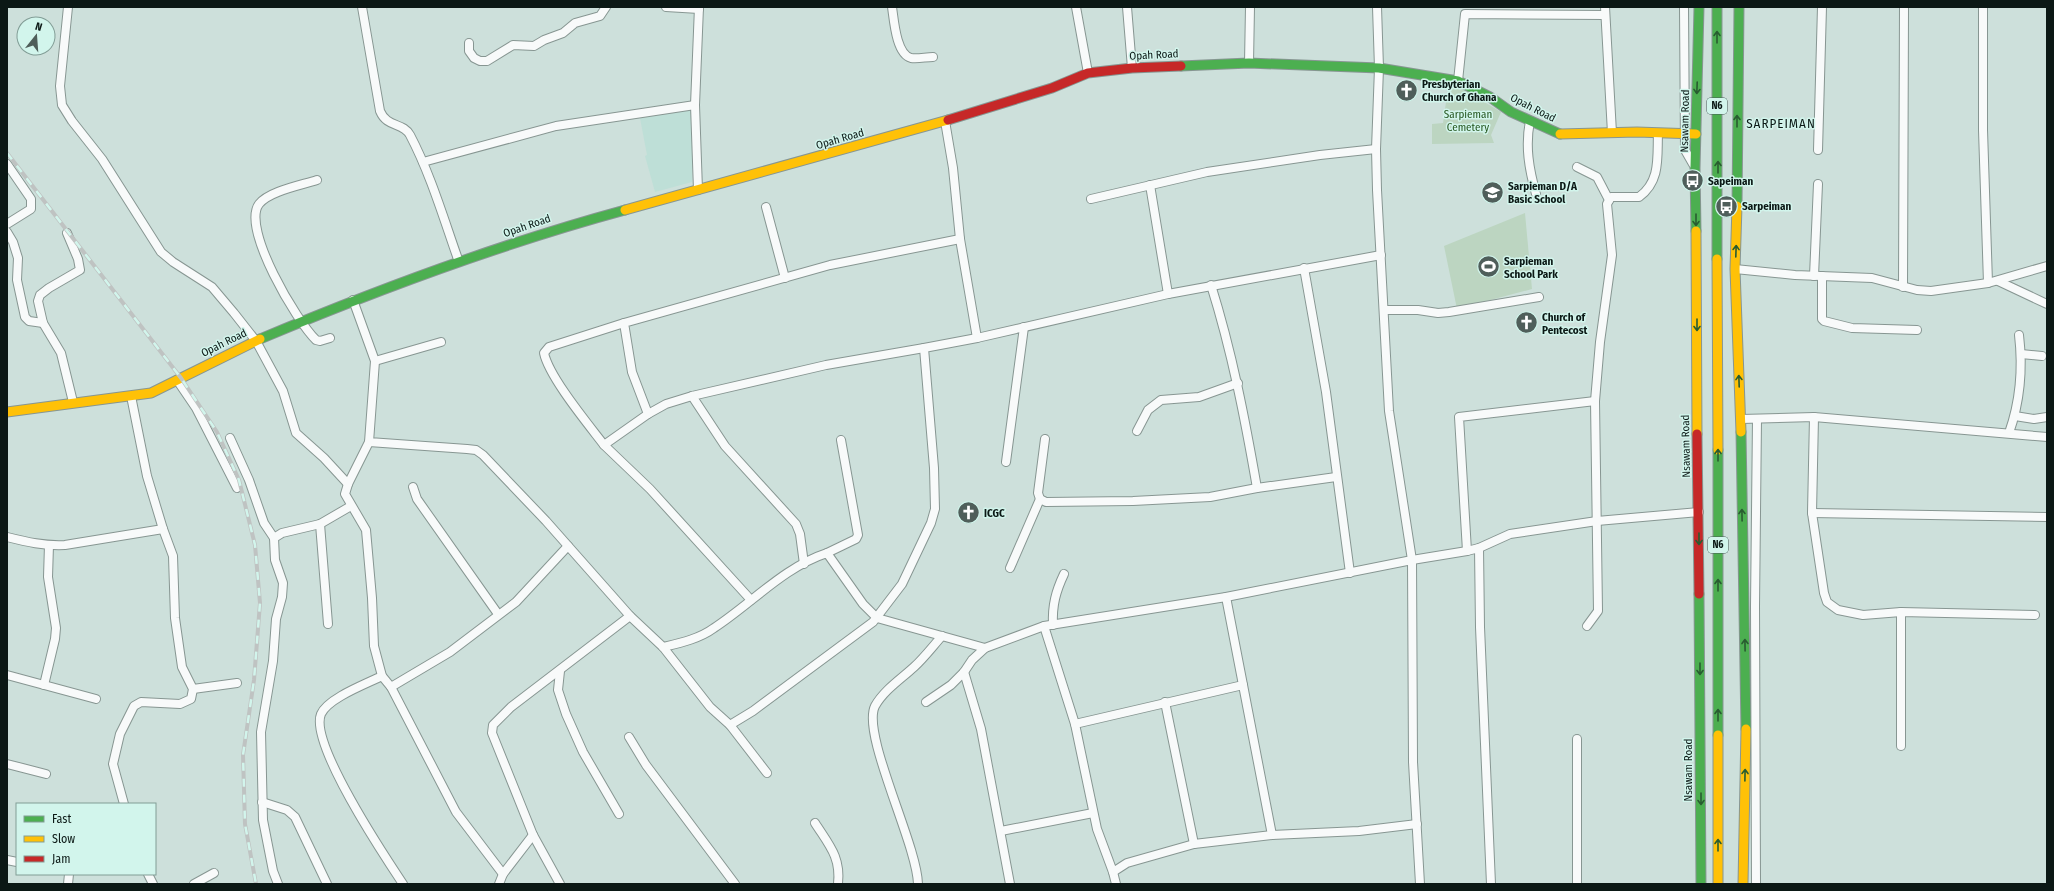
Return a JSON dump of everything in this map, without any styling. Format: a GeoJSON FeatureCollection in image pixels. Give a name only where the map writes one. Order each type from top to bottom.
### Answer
{"type":"FeatureCollection","features":[{"type":"Feature","properties":{"kind":"main road","name":"Nsawam Road"},"geometry":{"type":"LineString","coordinates":[[1699,7],[1695,168],[1701,884]]}},
{"type":"Feature","properties":{"kind":"main road","name":"N6"},"geometry":{"type":"LineString","coordinates":[[1717,7],[1718,884]]}},
{"type":"Feature","properties":{"kind":"main road"},"geometry":{"type":"LineString","coordinates":[[1739,7],[1735,269],[1741,420],[1746,716],[1743,884]]}},
{"type":"Feature","properties":{"kind":"main road","name":"Opah Road"},"geometry":{"type":"LineString","coordinates":[[7,412],[73,402],[151,393],[256,341],[353,300],[551,230],[945,121],[1052,88],[1088,73],[1132,68],[1249,63],[1379,68],[1458,81],[1490,97],[1511,112],[1558,134],[1696,134]]}},
{"type":"Feature","properties":{"kind":"street"},"geometry":{"type":"LineString","coordinates":[[68,7],[61,72],[62,105],[72,122],[102,159],[161,252],[173,262],[212,287],[256,341],[283,391],[296,433],[324,458],[348,484]]}},
{"type":"Feature","properties":{"kind":"street"},"geometry":{"type":"LineString","coordinates":[[362,7],[380,112],[387,122],[403,128],[409,133],[423,162],[459,262]]}},
{"type":"Feature","properties":{"kind":"street"},"geometry":{"type":"LineString","coordinates":[[469,43],[469,51],[474,58],[480,61],[487,61],[513,45],[534,46],[544,40],[563,33],[575,23],[600,16],[606,7]]}},
{"type":"Feature","properties":{"kind":"street"},"geometry":{"type":"LineString","coordinates":[[666,7],[699,8],[695,105],[698,190]]}},
{"type":"Feature","properties":{"kind":"street"},"geometry":{"type":"LineString","coordinates":[[892,7],[900,48],[904,54],[911,58],[933,57]]}},
{"type":"Feature","properties":{"kind":"street"},"geometry":{"type":"LineString","coordinates":[[1076,7],[1088,73]]}},
{"type":"Feature","properties":{"kind":"street"},"geometry":{"type":"LineString","coordinates":[[1127,7],[1132,68]]}},
{"type":"Feature","properties":{"kind":"street"},"geometry":{"type":"LineString","coordinates":[[1249,63],[1250,7]]}},
{"type":"Feature","properties":{"kind":"street"},"geometry":{"type":"LineString","coordinates":[[1377,7],[1379,68],[1376,149],[1388,411],[1412,560],[1413,762],[1420,884]]}},
{"type":"Feature","properties":{"kind":"street"},"geometry":{"type":"LineString","coordinates":[[1684,7],[1685,150],[1695,168]]}},
{"type":"Feature","properties":{"kind":"street"},"geometry":{"type":"LineString","coordinates":[[1818,150],[1822,7]]}},
{"type":"Feature","properties":{"kind":"street"},"geometry":{"type":"LineString","coordinates":[[1903,287],[1904,7]]}},
{"type":"Feature","properties":{"kind":"street"},"geometry":{"type":"LineString","coordinates":[[1983,7],[1983,130],[1988,284]]}},
{"type":"Feature","properties":{"kind":"street"},"geometry":{"type":"LineString","coordinates":[[1458,81],[1465,11],[1605,11],[1612,133]]}},
{"type":"Feature","properties":{"kind":"street"},"geometry":{"type":"LineString","coordinates":[[423,162],[556,126],[695,105]]}},
{"type":"Feature","properties":{"kind":"street"},"geometry":{"type":"LineString","coordinates":[[945,121],[953,168],[960,238],[977,338]]}},
{"type":"Feature","properties":{"kind":"street"},"geometry":{"type":"LineString","coordinates":[[1530,121],[1526,139],[1527,152],[1536,194]]}},
{"type":"Feature","properties":{"kind":"street"},"geometry":{"type":"LineString","coordinates":[[1609,200],[1616,197],[1639,197],[1651,186],[1656,176],[1658,133]]}},
{"type":"Feature","properties":{"kind":"street"},"geometry":{"type":"LineString","coordinates":[[1091,199],[1207,172],[1262,163],[1376,149]]}},
{"type":"Feature","properties":{"kind":"street"},"geometry":{"type":"LineString","coordinates":[[7,164],[31,199],[32,205],[31,209],[7,224]]}},
{"type":"Feature","properties":{"kind":"street"},"geometry":{"type":"LineString","coordinates":[[1577,167],[1597,177],[1609,200],[1608,204],[1612,255],[1600,342],[1595,400],[1598,611],[1587,626]]}},
{"type":"Feature","properties":{"kind":"street"},"geometry":{"type":"LineString","coordinates":[[318,180],[268,197],[259,204],[256,211],[255,226],[271,270],[286,299],[316,340],[320,342],[330,338]]}},
{"type":"Feature","properties":{"kind":"street"},"geometry":{"type":"LineString","coordinates":[[1818,184],[1818,276],[1822,319],[1824,321],[1852,328],[1917,330]]}},
{"type":"Feature","properties":{"kind":"street"},"geometry":{"type":"LineString","coordinates":[[1150,185],[1168,294]]}},
{"type":"Feature","properties":{"kind":"street"},"geometry":{"type":"LineString","coordinates":[[766,207],[785,278]]}},
{"type":"Feature","properties":{"kind":"street"},"geometry":{"type":"LineString","coordinates":[[7,232],[13,242],[18,258],[17,280],[25,317],[29,321],[43,324]]}},
{"type":"Feature","properties":{"kind":"street"},"geometry":{"type":"LineString","coordinates":[[67,233],[78,258],[80,270],[40,295],[38,301],[43,324],[61,353],[73,402]]}},
{"type":"Feature","properties":{"kind":"street"},"geometry":{"type":"LineString","coordinates":[[751,600],[650,489],[604,445],[572,403],[546,361],[544,353],[549,347],[830,264],[960,238]]}},
{"type":"Feature","properties":{"kind":"street"},"geometry":{"type":"LineString","coordinates":[[604,445],[648,414],[666,404],[692,396],[826,365],[924,348],[1024,328],[1168,294],[1381,255]]}},
{"type":"Feature","properties":{"kind":"street"},"geometry":{"type":"LineString","coordinates":[[1735,269],[1818,276],[1872,278],[1903,287],[1931,291],[1988,284],[2047,266]]}},
{"type":"Feature","properties":{"kind":"street"},"geometry":{"type":"LineString","coordinates":[[1304,268],[1326,392],[1336,477],[1350,573]]}},
{"type":"Feature","properties":{"kind":"street"},"geometry":{"type":"LineString","coordinates":[[1998,281],[2047,304]]}},
{"type":"Feature","properties":{"kind":"street"},"geometry":{"type":"LineString","coordinates":[[1212,286],[1238,383],[1258,488]]}},
{"type":"Feature","properties":{"kind":"street"},"geometry":{"type":"LineString","coordinates":[[1384,310],[1418,310],[1438,313],[1539,297]]}},
{"type":"Feature","properties":{"kind":"street"},"geometry":{"type":"LineString","coordinates":[[353,300],[375,360],[369,442],[348,484],[345,494],[366,530],[372,598],[374,646],[382,676],[391,687],[456,812],[503,874]]}},
{"type":"Feature","properties":{"kind":"street"},"geometry":{"type":"LineString","coordinates":[[624,324],[632,372],[648,414]]}},
{"type":"Feature","properties":{"kind":"street"},"geometry":{"type":"LineString","coordinates":[[1006,462],[1024,328]]}},
{"type":"Feature","properties":{"kind":"street"},"geometry":{"type":"LineString","coordinates":[[2009,433],[2015,416],[2020,387],[2021,354],[2019,335]]}},
{"type":"Feature","properties":{"kind":"street"},"geometry":{"type":"LineString","coordinates":[[375,360],[441,342]]}},
{"type":"Feature","properties":{"kind":"street"},"geometry":{"type":"LineString","coordinates":[[730,725],[790,683],[877,618],[902,584],[931,523],[934,509],[934,468],[924,348]]}},
{"type":"Feature","properties":{"kind":"street"},"geometry":{"type":"LineString","coordinates":[[2021,354],[2042,356]]}},
{"type":"Feature","properties":{"kind":"street"},"geometry":{"type":"LineString","coordinates":[[178,380],[196,408],[237,488]]}},
{"type":"Feature","properties":{"kind":"street"},"geometry":{"type":"LineString","coordinates":[[1137,432],[1148,410],[1161,400],[1199,397],[1238,383]]}},
{"type":"Feature","properties":{"kind":"street"},"geometry":{"type":"LineString","coordinates":[[124,803],[113,764],[120,734],[134,706],[141,702],[180,704],[191,699],[193,689],[182,667],[175,618],[173,556],[147,476],[131,396]]}},
{"type":"Feature","properties":{"kind":"street"},"geometry":{"type":"LineString","coordinates":[[692,396],[725,446],[794,520],[800,534],[804,564]]}},
{"type":"Feature","properties":{"kind":"street"},"geometry":{"type":"LineString","coordinates":[[1467,551],[1459,417],[1595,400]]}},
{"type":"Feature","properties":{"kind":"street"},"geometry":{"type":"LineString","coordinates":[[2015,416],[2034,419],[2047,417]]}},
{"type":"Feature","properties":{"kind":"street"},"geometry":{"type":"LineString","coordinates":[[1741,420],[1814,417],[2047,437]]}},
{"type":"Feature","properties":{"kind":"street"},"geometry":{"type":"LineString","coordinates":[[1814,417],[1812,513],[1824,593],[1828,602],[1838,610],[1863,615],[1901,612],[2035,615]]}},
{"type":"Feature","properties":{"kind":"street"},"geometry":{"type":"LineString","coordinates":[[1756,884],[1755,606],[1757,419]]}},
{"type":"Feature","properties":{"kind":"street"},"geometry":{"type":"LineString","coordinates":[[230,438],[249,480],[264,523],[274,538],[275,560],[283,583],[282,597],[276,619],[274,661],[262,721],[262,802],[268,847],[273,871],[278,884]]}},
{"type":"Feature","properties":{"kind":"street"},"geometry":{"type":"LineString","coordinates":[[1010,568],[1040,499],[1038,493],[1045,439]]}},
{"type":"Feature","properties":{"kind":"street"},"geometry":{"type":"LineString","coordinates":[[663,647],[688,641],[714,629],[751,600],[804,564],[856,539],[858,535],[841,440]]}},
{"type":"Feature","properties":{"kind":"street"},"geometry":{"type":"LineString","coordinates":[[369,442],[476,450],[483,454],[630,616],[663,647],[710,707],[730,725],[767,773]]}},
{"type":"Feature","properties":{"kind":"street"},"geometry":{"type":"LineString","coordinates":[[1040,499],[1046,502],[1202,498],[1258,488],[1336,477]]}},
{"type":"Feature","properties":{"kind":"street"},"geometry":{"type":"LineString","coordinates":[[413,487],[417,500],[498,614]]}},
{"type":"Feature","properties":{"kind":"street"},"geometry":{"type":"LineString","coordinates":[[274,538],[282,533],[320,524],[351,506]]}},
{"type":"Feature","properties":{"kind":"street"},"geometry":{"type":"LineString","coordinates":[[926,702],[951,685],[964,672],[972,660],[985,648],[1048,625],[1226,597],[1412,560],[1467,551],[1479,548],[1510,534],[1597,521],[1699,512]]}},
{"type":"Feature","properties":{"kind":"street"},"geometry":{"type":"LineString","coordinates":[[1812,513],[2047,517]]}},
{"type":"Feature","properties":{"kind":"street"},"geometry":{"type":"LineString","coordinates":[[320,524],[328,624]]}},
{"type":"Feature","properties":{"kind":"street"},"geometry":{"type":"LineString","coordinates":[[7,536],[49,545],[65,545],[163,529]]}},
{"type":"Feature","properties":{"kind":"street"},"geometry":{"type":"LineString","coordinates":[[44,685],[55,639],[56,628],[48,577],[49,545]]}},
{"type":"Feature","properties":{"kind":"street"},"geometry":{"type":"LineString","coordinates":[[391,687],[450,652],[498,614],[516,602],[568,546]]}},
{"type":"Feature","properties":{"kind":"street"},"geometry":{"type":"LineString","coordinates":[[1479,548],[1480,627],[1491,884]]}},
{"type":"Feature","properties":{"kind":"street"},"geometry":{"type":"LineString","coordinates":[[827,553],[863,604],[877,618],[985,648]]}},
{"type":"Feature","properties":{"kind":"street"},"geometry":{"type":"LineString","coordinates":[[1064,574],[1055,594],[1048,625],[1074,724],[1100,842],[1114,872],[1116,884]]}},
{"type":"Feature","properties":{"kind":"street"},"geometry":{"type":"LineString","coordinates":[[1226,597],[1272,835]]}},
{"type":"Feature","properties":{"kind":"street"},"geometry":{"type":"LineString","coordinates":[[1901,612],[1901,746]]}},
{"type":"Feature","properties":{"kind":"street"},"geometry":{"type":"LineString","coordinates":[[560,884],[533,835],[492,733],[493,725],[511,707],[546,679],[560,671],[630,616]]}},
{"type":"Feature","properties":{"kind":"street"},"geometry":{"type":"LineString","coordinates":[[918,884],[913,853],[886,776],[873,728],[872,716],[875,707],[885,693],[914,666],[942,636]]}},
{"type":"Feature","properties":{"kind":"street"},"geometry":{"type":"LineString","coordinates":[[560,671],[558,690],[566,714],[583,752],[619,814]]}},
{"type":"Feature","properties":{"kind":"street"},"geometry":{"type":"LineString","coordinates":[[964,672],[981,729],[1002,831],[1010,884]]}},
{"type":"Feature","properties":{"kind":"street"},"geometry":{"type":"LineString","coordinates":[[7,675],[96,699]]}},
{"type":"Feature","properties":{"kind":"street"},"geometry":{"type":"LineString","coordinates":[[382,676],[327,704],[321,714],[320,725],[330,762],[377,843],[403,884]]}},
{"type":"Feature","properties":{"kind":"street"},"geometry":{"type":"LineString","coordinates":[[193,689],[237,683]]}},
{"type":"Feature","properties":{"kind":"street"},"geometry":{"type":"LineString","coordinates":[[1074,724],[1243,685]]}},
{"type":"Feature","properties":{"kind":"street"},"geometry":{"type":"LineString","coordinates":[[1165,702],[1194,844]]}},
{"type":"Feature","properties":{"kind":"street"},"geometry":{"type":"LineString","coordinates":[[629,737],[646,765],[736,884]]}},
{"type":"Feature","properties":{"kind":"street"},"geometry":{"type":"LineString","coordinates":[[1577,739],[1577,884]]}},
{"type":"Feature","properties":{"kind":"street"},"geometry":{"type":"LineString","coordinates":[[7,764],[46,774]]}},
{"type":"Feature","properties":{"kind":"street"},"geometry":{"type":"LineString","coordinates":[[262,802],[287,810],[295,817],[327,884]]}},
{"type":"Feature","properties":{"kind":"street"},"geometry":{"type":"LineString","coordinates":[[1002,831],[1093,813]]}},
{"type":"Feature","properties":{"kind":"street"},"geometry":{"type":"LineString","coordinates":[[815,823],[838,860],[838,884]]}},
{"type":"Feature","properties":{"kind":"street"},"geometry":{"type":"LineString","coordinates":[[1114,872],[1127,863],[1194,844],[1272,835],[1359,831],[1417,824]]}},
{"type":"Feature","properties":{"kind":"street"},"geometry":{"type":"LineString","coordinates":[[499,884],[503,874],[533,835]]}},
{"type":"Feature","properties":{"kind":"street"},"geometry":{"type":"LineString","coordinates":[[194,884],[214,873]]}},
{"type":"Feature","properties":{"kind":"street"},"geometry":{"type":"LineString","coordinates":[[148,875],[153,884]]}},
{"type":"Feature","properties":{"kind":"shaded area"},"geometry":{"type":"Polygon","coordinates":[[[692,110],[692,182],[655,192],[645,156],[647,155],[640,118],[692,110]]]}},
{"type":"Feature","properties":{"kind":"green space","name":"Sarpieman Cemetery"},"geometry":{"type":"Polygon","coordinates":[[[1449,81],[1501,112],[1491,135],[1494,143],[1432,144],[1432,124],[1443,123],[1449,81]]]}},
{"type":"Feature","properties":{"kind":"green space","name":"Sarpieman School Park"},"geometry":{"type":"Polygon","coordinates":[[[1525,213],[1532,289],[1457,309],[1444,246],[1525,213]]]}},
{"type":"Feature","properties":{"kind":"railway"},"geometry":{"type":"LineString","coordinates":[[7,153],[181,378],[217,432],[239,480],[255,545],[260,603],[254,680],[243,755],[245,824],[256,884]]}},
{"type":"Feature","properties":{"kind":"traffic: fast"},"geometry":{"type":"LineString","coordinates":[[1696,231],[1695,168],[1699,7]]}},
{"type":"Feature","properties":{"kind":"traffic: fast"},"geometry":{"type":"LineString","coordinates":[[1717,7],[1717,259]]}},
{"type":"Feature","properties":{"kind":"traffic: fast"},"geometry":{"type":"LineString","coordinates":[[1737,206],[1739,7]]}},
{"type":"Feature","properties":{"kind":"traffic: fast"},"geometry":{"type":"LineString","coordinates":[[1181,66],[1249,63],[1379,68],[1458,81],[1490,97],[1511,112],[1560,134]]}},
{"type":"Feature","properties":{"kind":"traffic: fast"},"geometry":{"type":"LineString","coordinates":[[260,339],[440,268],[532,237],[625,210]]}},
{"type":"Feature","properties":{"kind":"traffic: fast"},"geometry":{"type":"LineString","coordinates":[[1741,432],[1746,729]]}},
{"type":"Feature","properties":{"kind":"traffic: fast"},"geometry":{"type":"LineString","coordinates":[[1718,450],[1718,735]]}},
{"type":"Feature","properties":{"kind":"traffic: fast"},"geometry":{"type":"LineString","coordinates":[[1699,594],[1701,884]]}},
{"type":"Feature","properties":{"kind":"traffic: slow"},"geometry":{"type":"LineString","coordinates":[[625,210],[948,120]]}},
{"type":"Feature","properties":{"kind":"traffic: slow"},"geometry":{"type":"LineString","coordinates":[[1560,134],[1637,132],[1696,134]]}},
{"type":"Feature","properties":{"kind":"traffic: slow"},"geometry":{"type":"LineString","coordinates":[[1737,206],[1735,269],[1741,432]]}},
{"type":"Feature","properties":{"kind":"traffic: slow"},"geometry":{"type":"LineString","coordinates":[[1696,231],[1697,434]]}},
{"type":"Feature","properties":{"kind":"traffic: slow"},"geometry":{"type":"LineString","coordinates":[[1717,259],[1718,450]]}},
{"type":"Feature","properties":{"kind":"traffic: slow"},"geometry":{"type":"LineString","coordinates":[[7,412],[151,393],[260,339]]}},
{"type":"Feature","properties":{"kind":"traffic: slow"},"geometry":{"type":"LineString","coordinates":[[1743,884],[1746,729]]}},
{"type":"Feature","properties":{"kind":"traffic: slow"},"geometry":{"type":"LineString","coordinates":[[1718,735],[1718,884]]}},
{"type":"Feature","properties":{"kind":"traffic: jam"},"geometry":{"type":"LineString","coordinates":[[948,120],[1052,88],[1088,73],[1132,68],[1181,66]]}},
{"type":"Feature","properties":{"kind":"traffic: jam"},"geometry":{"type":"LineString","coordinates":[[1697,434],[1699,594]]}},
{"type":"Feature","properties":{"kind":"place","name":"Presbyterian Church of Ghana"},"geometry":{"type":"Point","coordinates":[1406,90]}},
{"type":"Feature","properties":{"kind":"place","name":"Sapeiman"},"geometry":{"type":"Point","coordinates":[1692,181]}},
{"type":"Feature","properties":{"kind":"place","name":"Sarpieman D/A Basic School"},"geometry":{"type":"Point","coordinates":[1493,192]}},
{"type":"Feature","properties":{"kind":"place","name":"Sarpeiman"},"geometry":{"type":"Point","coordinates":[1726,206]}},
{"type":"Feature","properties":{"kind":"place","name":"Sarpieman School Park"},"geometry":{"type":"Point","coordinates":[1489,267]}},
{"type":"Feature","properties":{"kind":"place","name":"Church of Pentecost"},"geometry":{"type":"Point","coordinates":[1526,323]}},
{"type":"Feature","properties":{"kind":"place","name":"ICGC"},"geometry":{"type":"Point","coordinates":[968,513]}},
{"type":"Feature","properties":{"kind":"district","name":"SARPEIMAN"},"geometry":{"type":"Point","coordinates":[1781,123]}}]}
